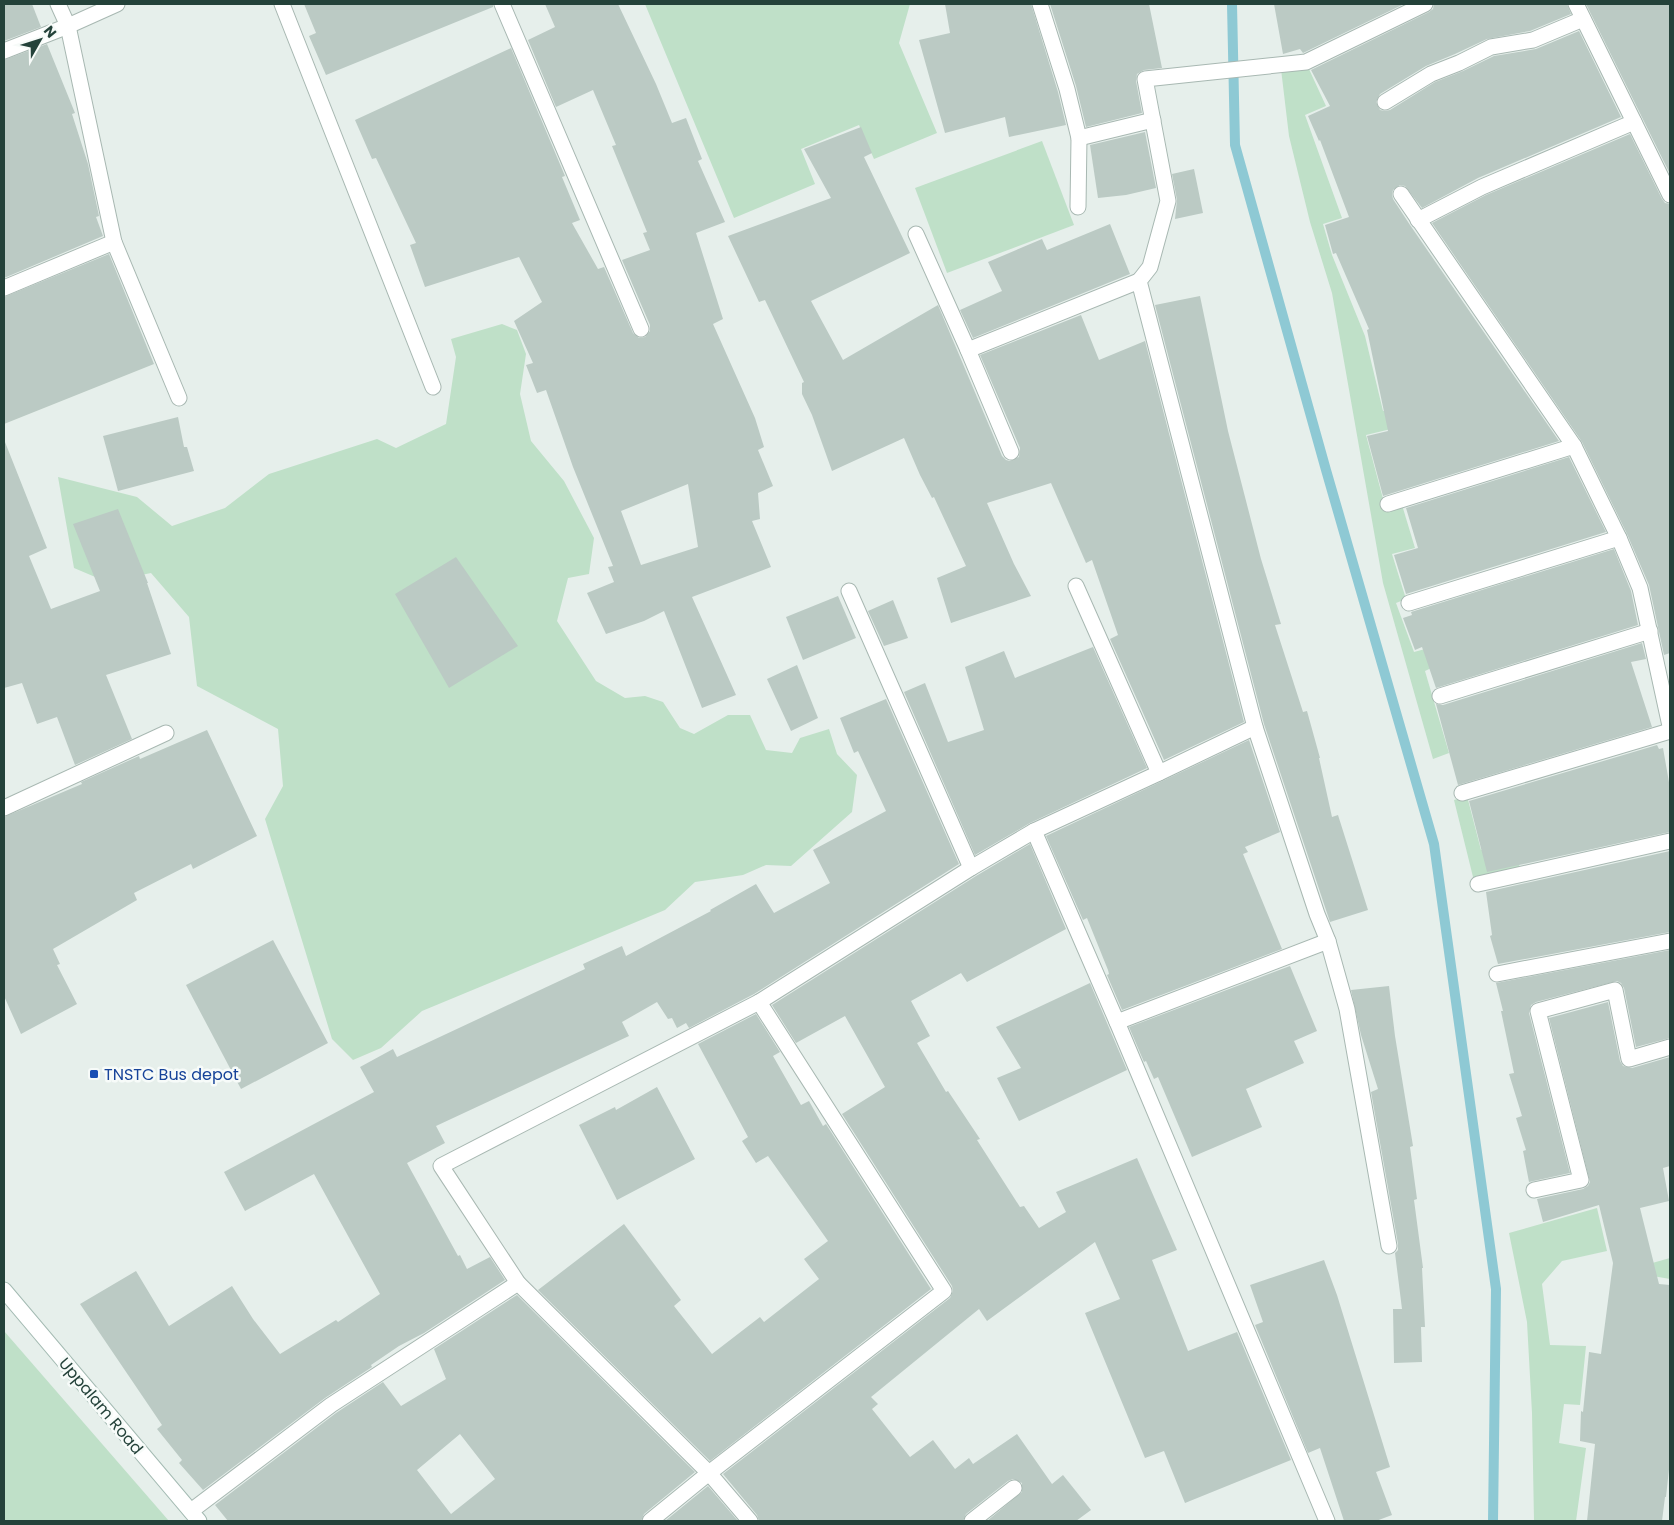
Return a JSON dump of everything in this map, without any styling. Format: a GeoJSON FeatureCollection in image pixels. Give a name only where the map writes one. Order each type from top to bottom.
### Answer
{"type":"FeatureCollection","features":[{"type":"Feature","properties":{"kind":"street"},"geometry":{"type":"LineString","coordinates":[[58,4],[68,26],[114,242],[179,398]]}},
{"type":"Feature","properties":{"kind":"street"},"geometry":{"type":"LineString","coordinates":[[4,51],[117,4]]}},
{"type":"Feature","properties":{"kind":"street"},"geometry":{"type":"LineString","coordinates":[[282,4],[434,387]]}},
{"type":"Feature","properties":{"kind":"street"},"geometry":{"type":"LineString","coordinates":[[502,4],[641,329]]}},
{"type":"Feature","properties":{"kind":"street"},"geometry":{"type":"LineString","coordinates":[[1040,4],[1067,89],[1079,138],[1078,207]]}},
{"type":"Feature","properties":{"kind":"street"},"geometry":{"type":"LineString","coordinates":[[968,350],[1139,281],[1150,267],[1168,201],[1145,79],[1306,62],[1426,4]]}},
{"type":"Feature","properties":{"kind":"street"},"geometry":{"type":"LineString","coordinates":[[1576,4],[1670,195]]}},
{"type":"Feature","properties":{"kind":"street"},"geometry":{"type":"LineString","coordinates":[[1385,102],[1430,74],[1459,63],[1491,46],[1533,40],[1583,19]]}},
{"type":"Feature","properties":{"kind":"street"},"geometry":{"type":"LineString","coordinates":[[1079,138],[1153,120]]}},
{"type":"Feature","properties":{"kind":"street"},"geometry":{"type":"LineString","coordinates":[[1418,220],[1482,187],[1634,122]]}},
{"type":"Feature","properties":{"kind":"street"},"geometry":{"type":"LineString","coordinates":[[1401,194],[1574,446],[1619,538],[1640,588],[1670,726]]}},
{"type":"Feature","properties":{"kind":"street"},"geometry":{"type":"LineString","coordinates":[[916,234],[1011,452]]}},
{"type":"Feature","properties":{"kind":"street"},"geometry":{"type":"LineString","coordinates":[[4,288],[114,242]]}},
{"type":"Feature","properties":{"kind":"street"},"geometry":{"type":"LineString","coordinates":[[1139,281],[1255,727],[1317,914],[1328,941],[1347,1009],[1389,1246]]}},
{"type":"Feature","properties":{"kind":"street"},"geometry":{"type":"LineString","coordinates":[[1388,504],[1574,446]]}},
{"type":"Feature","properties":{"kind":"street"},"geometry":{"type":"LineString","coordinates":[[1409,603],[1619,538]]}},
{"type":"Feature","properties":{"kind":"street"},"geometry":{"type":"LineString","coordinates":[[1076,586],[1159,773]]}},
{"type":"Feature","properties":{"kind":"street"},"geometry":{"type":"LineString","coordinates":[[850,591],[971,868]]}},
{"type":"Feature","properties":{"kind":"street"},"geometry":{"type":"LineString","coordinates":[[1440,696],[1650,631]]}},
{"type":"Feature","properties":{"kind":"street"},"geometry":{"type":"LineString","coordinates":[[750,1521],[709,1473],[518,1283],[441,1166],[759,1002],[971,868],[1034,832],[1255,727]]}},
{"type":"Feature","properties":{"kind":"street"},"geometry":{"type":"LineString","coordinates":[[1462,793],[1670,731]]}},
{"type":"Feature","properties":{"kind":"street"},"geometry":{"type":"LineString","coordinates":[[4,808],[166,733]]}},
{"type":"Feature","properties":{"kind":"street"},"geometry":{"type":"LineString","coordinates":[[1034,832],[1327,1521]]}},
{"type":"Feature","properties":{"kind":"street"},"geometry":{"type":"LineString","coordinates":[[1478,884],[1670,841]]}},
{"type":"Feature","properties":{"kind":"street"},"geometry":{"type":"LineString","coordinates":[[1116,1022],[1328,941]]}},
{"type":"Feature","properties":{"kind":"street"},"geometry":{"type":"LineString","coordinates":[[1497,974],[1670,942]]}},
{"type":"Feature","properties":{"kind":"street"},"geometry":{"type":"LineString","coordinates":[[1534,1190],[1581,1180],[1538,1010],[1615,990],[1630,1059],[1670,1047]]}},
{"type":"Feature","properties":{"kind":"street"},"geometry":{"type":"LineString","coordinates":[[650,1521],[944,1291],[759,1002]]}},
{"type":"Feature","properties":{"kind":"street"},"geometry":{"type":"LineString","coordinates":[[195,1516],[331,1405],[518,1283]]}},
{"type":"Feature","properties":{"kind":"street","name":"Uppalam Road"},"geometry":{"type":"LineString","coordinates":[[4,1290],[195,1516]]}},
{"type":"Feature","properties":{"kind":"street"},"geometry":{"type":"LineString","coordinates":[[972,1521],[1014,1488]]}},
{"type":"Feature","properties":{"kind":"green space"},"geometry":{"type":"Polygon","coordinates":[[[645,4],[910,4],[899,43],[937,133],[874,159],[859,125],[801,149],[815,184],[734,218],[645,4]]]}},
{"type":"Feature","properties":{"kind":"green space"},"geometry":{"type":"Polygon","coordinates":[[[1308,67],[1326,106],[1305,115],[1342,218],[1323,224],[1332,255],[1365,336],[1383,411],[1418,408],[1391,429],[1366,435],[1386,510],[1402,505],[1415,548],[1392,554],[1406,599],[1396,603],[1414,652],[1440,645],[1444,662],[1425,671],[1449,753],[1433,759],[1383,583],[1332,293],[1310,222],[1289,136],[1281,69],[1308,67]]]}},
{"type":"Feature","properties":{"kind":"green space"},"geometry":{"type":"Polygon","coordinates":[[[1042,141],[1074,225],[947,273],[915,188],[1042,141]]]}},
{"type":"Feature","properties":{"kind":"green space"},"geometry":{"type":"Polygon","coordinates":[[[502,324],[517,330],[526,354],[520,394],[531,441],[564,481],[594,538],[589,574],[568,578],[557,621],[596,681],[625,698],[645,696],[663,702],[680,728],[694,734],[728,715],[750,715],[766,750],[792,753],[800,738],[829,729],[837,754],[857,775],[852,812],[791,866],[766,865],[743,875],[695,882],[665,910],[422,1011],[381,1048],[353,1060],[332,1039],[265,819],[283,786],[278,729],[197,686],[189,617],[151,573],[107,582],[74,568],[58,477],[137,497],[172,526],[225,508],[269,474],[377,439],[396,448],[446,424],[456,357],[451,339],[502,324]]]}},
{"type":"Feature","properties":{"kind":"green space"},"geometry":{"type":"Polygon","coordinates":[[[1467,796],[1481,850],[1512,842],[1521,871],[1474,881],[1454,800],[1467,796]]]}},
{"type":"Feature","properties":{"kind":"green space"},"geometry":{"type":"Polygon","coordinates":[[[1597,1208],[1607,1251],[1562,1261],[1542,1284],[1550,1345],[1586,1346],[1580,1405],[1564,1404],[1559,1443],[1586,1448],[1576,1521],[1534,1521],[1532,1413],[1527,1322],[1509,1233],[1597,1208]]]}},
{"type":"Feature","properties":{"kind":"green space"},"geometry":{"type":"Polygon","coordinates":[[[1670,1258],[1670,1279],[1624,1271],[1670,1258]]]}},
{"type":"Feature","properties":{"kind":"green space"},"geometry":{"type":"Polygon","coordinates":[[[4,1331],[169,1521],[4,1521],[4,1331]]]}},
{"type":"Feature","properties":{"kind":"building"},"geometry":{"type":"Polygon","coordinates":[[[4,4],[32,4],[41,27],[4,41],[4,4]]]}},
{"type":"Feature","properties":{"kind":"building"},"geometry":{"type":"Polygon","coordinates":[[[304,4],[493,4],[493,7],[326,75],[309,36],[316,33],[304,4]]]}},
{"type":"Feature","properties":{"kind":"building"},"geometry":{"type":"Polygon","coordinates":[[[545,4],[618,4],[656,84],[672,123],[686,118],[702,159],[698,161],[725,222],[696,233],[723,319],[713,324],[755,418],[764,447],[758,450],[773,486],[758,493],[760,519],[752,521],[771,567],[692,597],[736,695],[702,708],[664,611],[644,621],[606,634],[587,593],[614,582],[608,567],[613,566],[573,467],[546,390],[537,393],[526,365],[533,363],[514,321],[542,302],[519,257],[425,287],[410,245],[416,243],[376,158],[372,159],[355,120],[511,48],[565,176],[562,177],[580,220],[572,223],[598,269],[604,267],[633,333],[639,338],[645,337],[650,331],[650,325],[622,260],[650,250],[643,233],[647,232],[612,146],[616,145],[593,90],[556,107],[528,40],[555,27],[545,4]],[[688,484],[621,511],[641,565],[698,547],[688,484]]]}},
{"type":"Feature","properties":{"kind":"building"},"geometry":{"type":"Polygon","coordinates":[[[945,4],[1031,4],[1066,125],[1009,137],[1005,117],[945,133],[919,40],[950,33],[945,4]]]}},
{"type":"Feature","properties":{"kind":"building"},"geometry":{"type":"Polygon","coordinates":[[[1050,4],[1149,4],[1162,68],[1144,70],[1137,74],[1136,81],[1142,113],[1086,127],[1076,86],[1050,4]]]}},
{"type":"Feature","properties":{"kind":"building"},"geometry":{"type":"Polygon","coordinates":[[[1274,4],[1404,4],[1303,53],[1300,49],[1283,54],[1274,4]]]}},
{"type":"Feature","properties":{"kind":"building"},"geometry":{"type":"Polygon","coordinates":[[[1434,4],[1567,4],[1571,14],[1530,31],[1487,39],[1426,66],[1380,94],[1376,102],[1380,110],[1390,110],[1435,82],[1494,56],[1536,49],[1579,31],[1621,117],[1478,178],[1422,208],[1405,186],[1400,185],[1393,190],[1393,199],[1410,225],[1559,441],[1383,496],[1367,436],[1388,431],[1367,330],[1369,329],[1336,253],[1333,254],[1325,225],[1349,217],[1320,140],[1308,116],[1330,106],[1311,70],[1429,12],[1433,9],[1434,4]]]}},
{"type":"Feature","properties":{"kind":"building"},"geometry":{"type":"Polygon","coordinates":[[[1586,4],[1670,4],[1670,174],[1586,4]]]}},
{"type":"Feature","properties":{"kind":"building"},"geometry":{"type":"Polygon","coordinates":[[[47,44],[75,113],[72,114],[88,164],[99,216],[96,217],[103,236],[4,278],[4,60],[47,44]]]}},
{"type":"Feature","properties":{"kind":"building"},"geometry":{"type":"Polygon","coordinates":[[[861,127],[872,153],[864,157],[910,253],[811,301],[843,360],[938,305],[1002,456],[1010,461],[1019,457],[1020,448],[980,355],[1081,315],[1099,360],[1145,341],[1244,722],[1164,760],[1110,639],[1118,635],[1092,560],[1086,563],[1051,483],[987,503],[1014,564],[1031,596],[951,623],[937,578],[966,566],[934,497],[932,498],[920,475],[904,438],[832,471],[812,415],[802,394],[802,383],[804,382],[765,300],[759,302],[728,236],[831,198],[804,149],[861,127]]]}},
{"type":"Feature","properties":{"kind":"building"},"geometry":{"type":"Polygon","coordinates":[[[1145,132],[1156,188],[1126,195],[1098,198],[1090,145],[1145,132]]]}},
{"type":"Feature","properties":{"kind":"building"},"geometry":{"type":"Polygon","coordinates":[[[1630,134],[1662,199],[1665,203],[1670,204],[1670,653],[1664,655],[1649,585],[1627,534],[1582,442],[1432,223],[1486,195],[1630,134]]]}},
{"type":"Feature","properties":{"kind":"building"},"geometry":{"type":"Polygon","coordinates":[[[1194,169],[1203,213],[1175,219],[1177,200],[1172,174],[1194,169]]]}},
{"type":"Feature","properties":{"kind":"building"},"geometry":{"type":"Polygon","coordinates":[[[1110,224],[1130,274],[973,338],[960,310],[1002,291],[988,262],[1042,239],[1047,250],[1110,224]]]}},
{"type":"Feature","properties":{"kind":"building"},"geometry":{"type":"Polygon","coordinates":[[[109,254],[154,364],[4,424],[4,297],[109,254]]]}},
{"type":"Feature","properties":{"kind":"building"},"geometry":{"type":"Polygon","coordinates":[[[1200,296],[1228,431],[1261,559],[1281,624],[1275,625],[1303,712],[1307,711],[1320,758],[1332,817],[1338,815],[1368,910],[1330,922],[1264,724],[1155,305],[1200,296]]]}},
{"type":"Feature","properties":{"kind":"building"},"geometry":{"type":"Polygon","coordinates":[[[178,417],[184,447],[187,447],[194,471],[118,491],[103,436],[178,417]]]}},
{"type":"Feature","properties":{"kind":"building"},"geometry":{"type":"Polygon","coordinates":[[[4,442],[47,548],[29,556],[51,609],[100,591],[73,524],[118,509],[148,583],[171,654],[106,675],[132,739],[75,765],[57,717],[37,724],[22,683],[4,688],[4,442]]]}},
{"type":"Feature","properties":{"kind":"building"},"geometry":{"type":"Polygon","coordinates":[[[1569,457],[1606,532],[1406,594],[1394,555],[1418,548],[1406,508],[1569,457]]]}},
{"type":"Feature","properties":{"kind":"building"},"geometry":{"type":"Polygon","coordinates":[[[1614,549],[1631,591],[1638,625],[1436,688],[1422,647],[1415,650],[1403,618],[1412,615],[1411,612],[1614,549]]]}},
{"type":"Feature","properties":{"kind":"building"},"geometry":{"type":"Polygon","coordinates":[[[456,557],[518,646],[449,688],[395,594],[456,557]]]}},
{"type":"Feature","properties":{"kind":"building"},"geometry":{"type":"Polygon","coordinates":[[[838,596],[856,638],[803,660],[786,617],[838,596]]]}},
{"type":"Feature","properties":{"kind":"building"},"geometry":{"type":"Polygon","coordinates":[[[893,600],[908,638],[884,646],[868,611],[893,600]]]}},
{"type":"Feature","properties":{"kind":"building"},"geometry":{"type":"Polygon","coordinates":[[[1642,643],[1646,659],[1631,662],[1652,727],[1458,785],[1436,704],[1443,705],[1642,643]]]}},
{"type":"Feature","properties":{"kind":"building"},"geometry":{"type":"Polygon","coordinates":[[[1093,647],[1147,768],[1030,823],[975,855],[904,692],[925,683],[948,742],[984,730],[965,667],[1004,651],[1015,678],[1093,647]]]}},
{"type":"Feature","properties":{"kind":"building"},"geometry":{"type":"Polygon","coordinates":[[[797,665],[818,718],[791,731],[767,679],[797,665]]]}},
{"type":"Feature","properties":{"kind":"building"},"geometry":{"type":"Polygon","coordinates":[[[886,699],[959,864],[754,994],[689,1028],[686,1023],[677,1028],[672,1018],[668,1019],[657,1002],[622,1022],[629,1036],[436,1126],[445,1143],[407,1163],[467,1269],[490,1257],[505,1280],[371,1365],[372,1367],[325,1398],[203,1490],[179,1463],[182,1460],[157,1429],[162,1425],[80,1304],[136,1271],[169,1326],[232,1286],[253,1319],[280,1354],[336,1320],[338,1322],[380,1294],[314,1174],[245,1211],[224,1172],[374,1092],[360,1067],[393,1049],[397,1057],[585,969],[583,964],[622,946],[626,956],[711,911],[756,884],[774,913],[830,883],[813,850],[886,811],[858,751],[854,753],[840,718],[886,699]]]}},
{"type":"Feature","properties":{"kind":"building"},"geometry":{"type":"Polygon","coordinates":[[[207,730],[257,836],[193,869],[191,864],[134,893],[137,900],[53,949],[60,964],[57,965],[77,1004],[21,1034],[4,996],[4,817],[82,784],[81,782],[139,756],[140,759],[207,730]]]}},
{"type":"Feature","properties":{"kind":"building"},"geometry":{"type":"Polygon","coordinates":[[[1249,740],[1280,832],[1245,847],[1248,852],[1243,854],[1282,949],[1122,1010],[1107,975],[1109,974],[1108,970],[1087,918],[1083,920],[1046,836],[1249,740]]]}},
{"type":"Feature","properties":{"kind":"building"},"geometry":{"type":"Polygon","coordinates":[[[1657,745],[1659,749],[1663,748],[1670,788],[1670,832],[1487,872],[1469,801],[1657,745]]]}},
{"type":"Feature","properties":{"kind":"building"},"geometry":{"type":"Polygon","coordinates":[[[1030,844],[1066,929],[967,982],[961,973],[911,1001],[930,1036],[917,1043],[946,1092],[948,1091],[980,1139],[977,1140],[1020,1207],[1024,1206],[1039,1228],[1066,1212],[1056,1192],[1137,1158],[1177,1250],[1152,1260],[1188,1351],[1237,1332],[1291,1460],[1185,1503],[1164,1451],[1145,1458],[1085,1313],[1120,1299],[1095,1242],[987,1321],[979,1309],[871,1397],[878,1404],[872,1409],[910,1457],[933,1440],[955,1469],[969,1458],[973,1464],[1017,1434],[1052,1484],[1063,1475],[1091,1510],[1076,1521],[987,1521],[1022,1492],[1022,1483],[1013,1479],[966,1514],[963,1521],[759,1521],[757,1515],[723,1474],[950,1298],[953,1291],[952,1286],[842,1114],[885,1087],[845,1016],[796,1043],[772,1005],[1030,844]]]}},
{"type":"Feature","properties":{"kind":"building"},"geometry":{"type":"Polygon","coordinates":[[[1670,851],[1670,932],[1498,964],[1490,936],[1492,935],[1486,892],[1670,851]]]}},
{"type":"Feature","properties":{"kind":"building"},"geometry":{"type":"Polygon","coordinates":[[[273,940],[328,1043],[241,1089],[186,985],[273,940]]]}},
{"type":"Feature","properties":{"kind":"building"},"geometry":{"type":"Polygon","coordinates":[[[1670,950],[1670,1038],[1636,1047],[1624,988],[1617,981],[1536,1002],[1531,1005],[1529,1013],[1570,1173],[1529,1182],[1523,1151],[1526,1150],[1516,1118],[1522,1116],[1509,1074],[1514,1073],[1496,983],[1670,950]]]}},
{"type":"Feature","properties":{"kind":"building"},"geometry":{"type":"Polygon","coordinates":[[[1290,966],[1317,1031],[1294,1041],[1304,1063],[1246,1089],[1262,1127],[1192,1157],[1158,1077],[1154,1079],[1146,1061],[1144,1062],[1129,1027],[1290,966]]]}},
{"type":"Feature","properties":{"kind":"building"},"geometry":{"type":"Polygon","coordinates":[[[1090,983],[1127,1070],[1019,1121],[997,1078],[1021,1068],[996,1027],[1090,983]]]}},
{"type":"Feature","properties":{"kind":"building"},"geometry":{"type":"Polygon","coordinates":[[[1389,986],[1413,1146],[1410,1147],[1417,1199],[1414,1200],[1423,1268],[1425,1327],[1421,1327],[1422,1362],[1394,1363],[1393,1309],[1402,1309],[1395,1253],[1398,1250],[1398,1244],[1371,1092],[1378,1089],[1361,1035],[1351,990],[1389,986]]]}},
{"type":"Feature","properties":{"kind":"building"},"geometry":{"type":"Polygon","coordinates":[[[1608,1002],[1620,1061],[1623,1066],[1632,1068],[1670,1057],[1670,1166],[1663,1168],[1669,1201],[1640,1208],[1659,1284],[1670,1285],[1670,1460],[1662,1521],[1587,1521],[1595,1444],[1580,1441],[1581,1411],[1583,1412],[1589,1352],[1601,1354],[1613,1263],[1599,1205],[1543,1222],[1537,1199],[1583,1189],[1590,1182],[1549,1018],[1608,1002]]]}},
{"type":"Feature","properties":{"kind":"building"},"geometry":{"type":"Polygon","coordinates":[[[756,1014],[780,1052],[773,1056],[801,1105],[809,1101],[823,1126],[826,1124],[931,1289],[710,1461],[538,1290],[624,1224],[681,1300],[674,1306],[712,1354],[760,1317],[764,1322],[819,1279],[804,1259],[828,1241],[768,1156],[756,1163],[742,1141],[748,1137],[698,1044],[756,1014]]]}},
{"type":"Feature","properties":{"kind":"building"},"geometry":{"type":"Polygon","coordinates":[[[657,1087],[695,1159],[617,1200],[579,1125],[615,1107],[616,1110],[657,1087]]]}},
{"type":"Feature","properties":{"kind":"building"},"geometry":{"type":"Polygon","coordinates":[[[1324,1260],[1337,1295],[1390,1467],[1376,1472],[1392,1515],[1376,1521],[1344,1521],[1320,1448],[1308,1453],[1255,1325],[1263,1322],[1250,1285],[1324,1260]]]}},
{"type":"Feature","properties":{"kind":"building"},"geometry":{"type":"Polygon","coordinates":[[[517,1295],[695,1472],[644,1514],[641,1521],[228,1521],[215,1505],[336,1413],[383,1382],[401,1406],[446,1379],[434,1349],[517,1295]],[[460,1434],[417,1470],[451,1514],[495,1479],[460,1434]]]}},
{"type":"Feature","properties":{"kind":"building"},"geometry":{"type":"Polygon","coordinates":[[[708,1486],[738,1521],[665,1521],[708,1486]]]}},
{"type":"Feature","properties":{"kind":"waterway"},"geometry":{"type":"LineString","coordinates":[[1232,4],[1235,145],[1434,844],[1496,1289],[1493,1521]]}},
{"type":"Feature","properties":{"kind":"place","name":"TNSTC Bus depot"},"geometry":{"type":"Point","coordinates":[94,1074]}}]}
